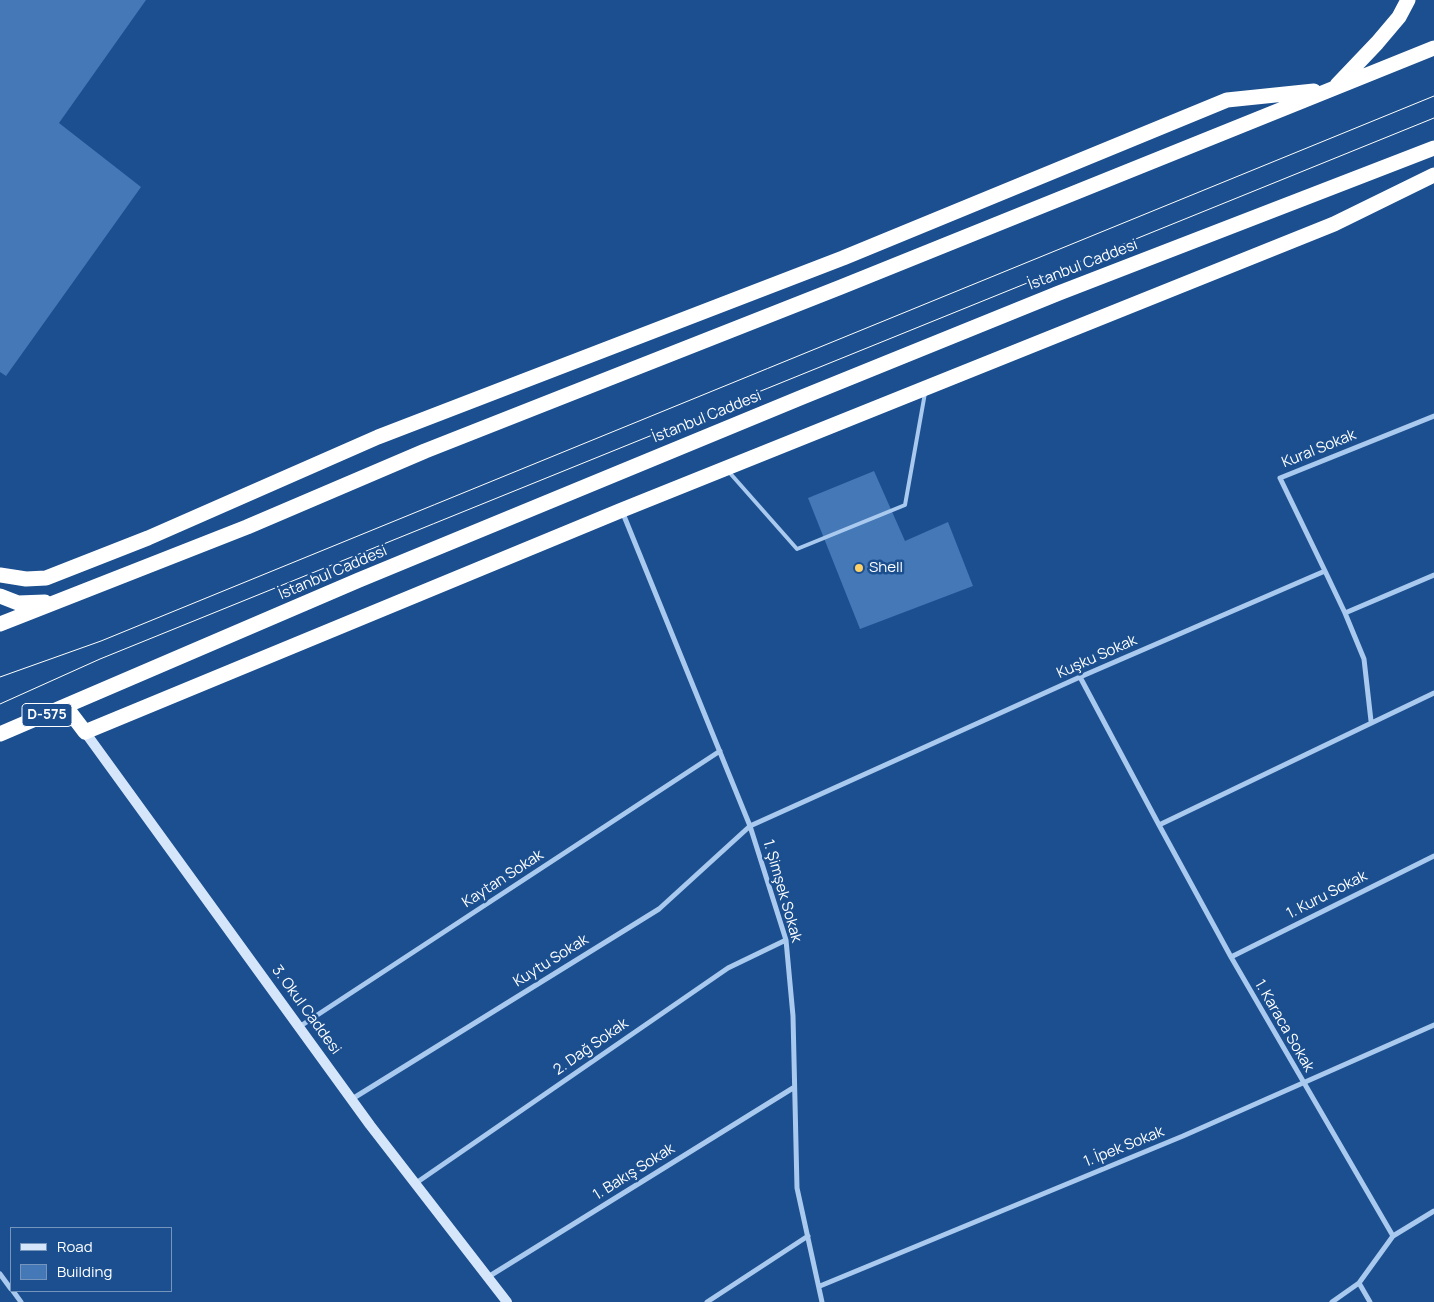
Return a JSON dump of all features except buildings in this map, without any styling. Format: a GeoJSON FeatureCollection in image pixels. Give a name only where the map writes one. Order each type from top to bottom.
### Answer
{"type":"FeatureCollection","features":[{"type":"Feature","properties":{"kind":"highway"},"geometry":{"type":"LineString","coordinates":[[0,575],[26,580],[46,578],[148,538],[378,437],[843,258],[1227,100],[1333,90],[1399,17],[1408,0]]}},
{"type":"Feature","properties":{"kind":"highway"},"geometry":{"type":"LineString","coordinates":[[0,624],[247,527],[425,451],[841,288],[1434,48]]}},
{"type":"Feature","properties":{"kind":"highway","name":"İstanbul Caddesi"},"geometry":{"type":"LineString","coordinates":[[0,734],[359,580],[791,402],[1059,293],[1434,148]]}},
{"type":"Feature","properties":{"kind":"highway"},"geometry":{"type":"LineString","coordinates":[[66,707],[85,732],[622,510],[925,390],[1334,224],[1434,175]]}},
{"type":"Feature","properties":{"kind":"highway"},"geometry":{"type":"LineString","coordinates":[[0,596],[18,603],[64,599]]}},
{"type":"Feature","properties":{"kind":"main road","name":"3. Okul Caddesi"},"geometry":{"type":"LineString","coordinates":[[85,732],[352,1099],[508,1302]]}},
{"type":"Feature","properties":{"kind":"street","name":"Kural Sokak"},"geometry":{"type":"LineString","coordinates":[[1325,571],[1280,478],[1434,416]]}},
{"type":"Feature","properties":{"kind":"street","name":"1. Şimşek Sokak"},"geometry":{"type":"LineString","coordinates":[[622,510],[750,826],[786,940],[793,1016],[793,1088],[797,1188],[822,1302]]}},
{"type":"Feature","properties":{"kind":"street"},"geometry":{"type":"LineString","coordinates":[[1325,571],[1364,659],[1371,722]]}},
{"type":"Feature","properties":{"kind":"street","name":"Kuşku Sokak"},"geometry":{"type":"LineString","coordinates":[[750,826],[1080,677],[1325,571]]}},
{"type":"Feature","properties":{"kind":"street"},"geometry":{"type":"LineString","coordinates":[[1345,613],[1434,575]]}},
{"type":"Feature","properties":{"kind":"street","name":"1. Karaca Sokak"},"geometry":{"type":"LineString","coordinates":[[1080,677],[1230,957],[1393,1236]]}},
{"type":"Feature","properties":{"kind":"street"},"geometry":{"type":"LineString","coordinates":[[1159,825],[1434,693]]}},
{"type":"Feature","properties":{"kind":"street","name":"Kaytan Sokak"},"geometry":{"type":"LineString","coordinates":[[299,1027],[720,752]]}},
{"type":"Feature","properties":{"kind":"street","name":"Kuytu Sokak"},"geometry":{"type":"LineString","coordinates":[[352,1099],[659,909],[750,826]]}},
{"type":"Feature","properties":{"kind":"street","name":"1. Kuru Sokak"},"geometry":{"type":"LineString","coordinates":[[1230,957],[1434,856]]}},
{"type":"Feature","properties":{"kind":"street","name":"2. Dağ Sokak"},"geometry":{"type":"LineString","coordinates":[[416,1183],[728,968],[786,940]]}},
{"type":"Feature","properties":{"kind":"street","name":"1. İpek Sokak"},"geometry":{"type":"LineString","coordinates":[[820,1286],[1183,1136],[1434,1025]]}},
{"type":"Feature","properties":{"kind":"street","name":"1. Bakış Sokak"},"geometry":{"type":"LineString","coordinates":[[488,1277],[793,1088]]}},
{"type":"Feature","properties":{"kind":"street"},"geometry":{"type":"LineString","coordinates":[[1332,1302],[1359,1284],[1393,1236],[1434,1211]]}},
{"type":"Feature","properties":{"kind":"street"},"geometry":{"type":"LineString","coordinates":[[707,1302],[808,1236]]}},
{"type":"Feature","properties":{"kind":"street"},"geometry":{"type":"LineString","coordinates":[[0,1274],[10,1287]]}},
{"type":"Feature","properties":{"kind":"street"},"geometry":{"type":"LineString","coordinates":[[1359,1284],[1370,1302]]}},
{"type":"Feature","properties":{"kind":"lane"},"geometry":{"type":"LineString","coordinates":[[726,468],[797,549],[905,505],[925,390]]}},
{"type":"Feature","properties":{"kind":"tram line"},"geometry":{"type":"LineString","coordinates":[[0,677],[101,641],[1434,96]]}},
{"type":"Feature","properties":{"kind":"tram line"},"geometry":{"type":"LineString","coordinates":[[0,704],[100,659],[1434,118]]}},
{"type":"Feature","properties":{"kind":"place","name":"Shell"},"geometry":{"type":"Point","coordinates":[859,568]}}]}
